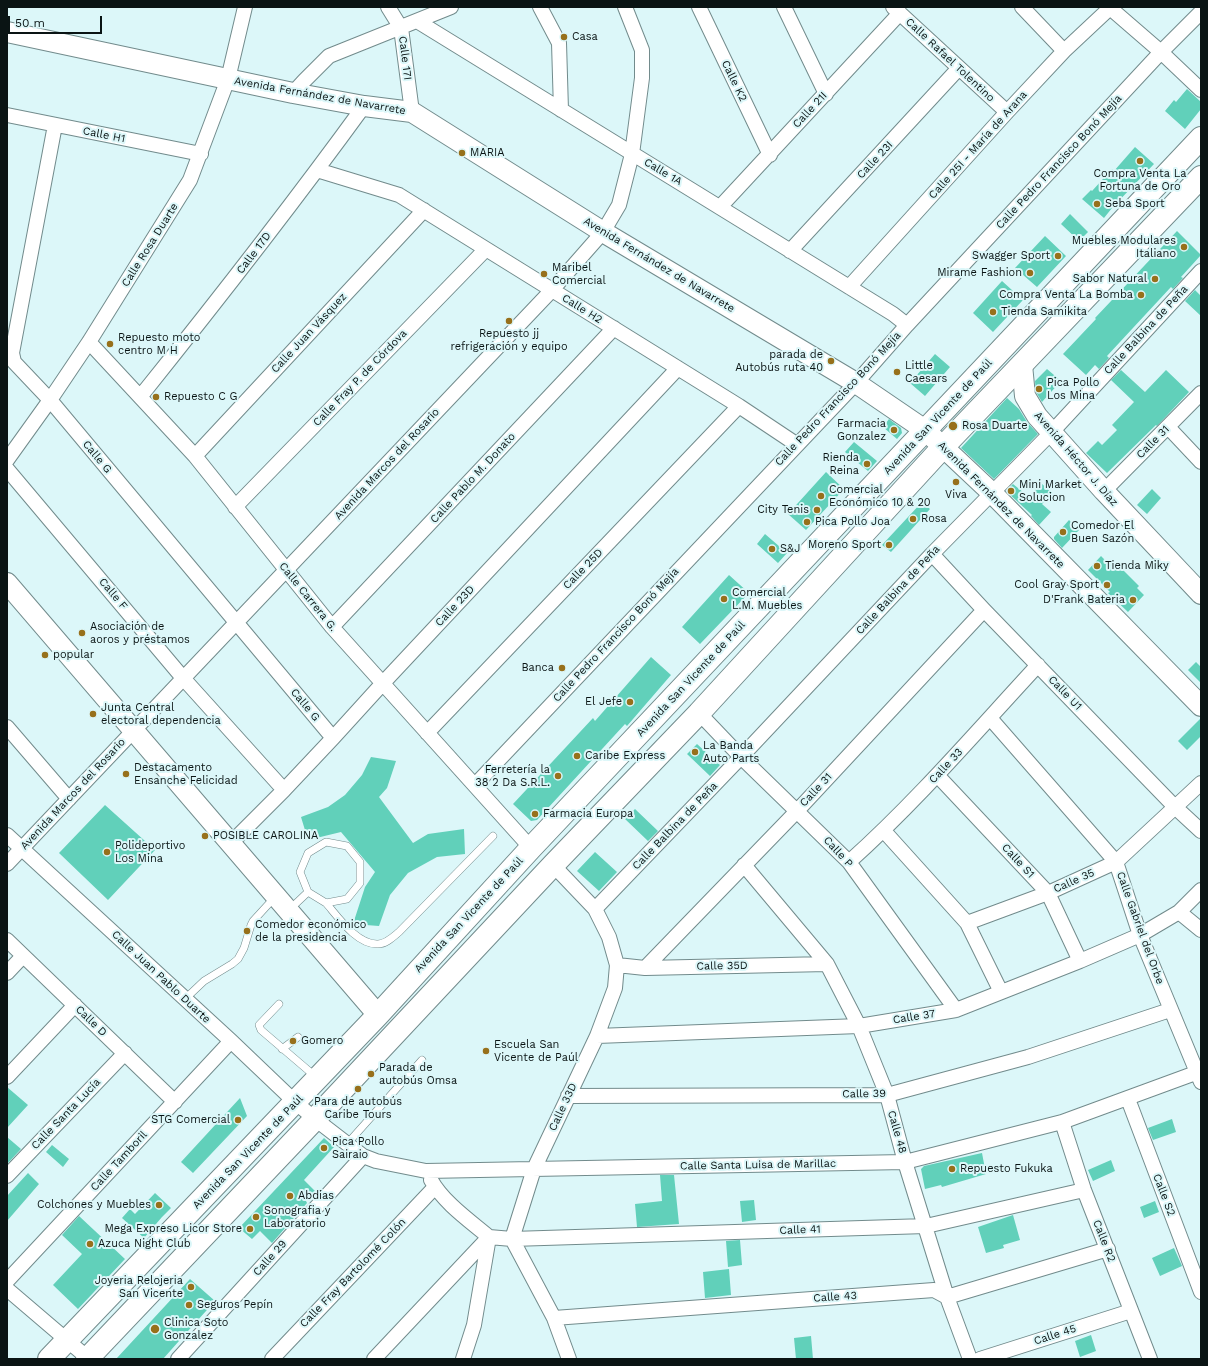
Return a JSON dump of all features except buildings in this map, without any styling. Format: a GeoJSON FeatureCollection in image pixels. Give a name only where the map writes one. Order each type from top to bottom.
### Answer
{"type":"FeatureCollection","features":[{"type":"Feature","properties":{"kind":"main road","name":"Avenida Fernández de Navarrete"},"geometry":{"type":"LineString","coordinates":[[7,32],[294,93],[364,106],[412,112],[603,232],[856,383],[925,430],[992,493],[1201,706]]}},
{"type":"Feature","properties":{"kind":"main road","name":"Avenida San Vicente de Paúl"},"geometry":{"type":"LineString","coordinates":[[49,1359],[378,1015],[531,848],[1201,138]]}},
{"type":"Feature","properties":{"kind":"main road"},"geometry":{"type":"LineString","coordinates":[[88,1359],[553,865],[699,713],[944,447],[1201,177]]}},
{"type":"Feature","properties":{"kind":"main road","name":"Avenida Héctor J. Díaz"},"geometry":{"type":"LineString","coordinates":[[1022,365],[1025,396],[1037,416],[1104,491],[1201,594]]}},
{"type":"Feature","properties":{"kind":"main road"},"geometry":{"type":"LineString","coordinates":[[7,583],[378,1015]]}},
{"type":"Feature","properties":{"kind":"street","name":"Calle Rosa Duarte"},"geometry":{"type":"LineString","coordinates":[[7,460],[89,342],[190,180],[228,79],[245,7]]}},
{"type":"Feature","properties":{"kind":"street","name":"Calle 17I"},"geometry":{"type":"LineString","coordinates":[[388,7],[401,28],[412,112]]}},
{"type":"Feature","properties":{"kind":"street"},"geometry":{"type":"LineString","coordinates":[[294,93],[304,81],[330,56],[451,7]]}},
{"type":"Feature","properties":{"kind":"street"},"geometry":{"type":"LineString","coordinates":[[540,7],[559,43],[561,110]]}},
{"type":"Feature","properties":{"kind":"street","name":"Avenida Marcos del Rosario"},"geometry":{"type":"LineString","coordinates":[[7,864],[552,290],[603,232],[619,205],[632,154],[642,78],[642,50],[625,7]]}},
{"type":"Feature","properties":{"kind":"street","name":"Calle K2"},"geometry":{"type":"LineString","coordinates":[[699,7],[770,155]]}},
{"type":"Feature","properties":{"kind":"street"},"geometry":{"type":"LineString","coordinates":[[784,7],[826,94]]}},
{"type":"Feature","properties":{"kind":"street"},"geometry":{"type":"LineString","coordinates":[[1022,7],[1064,52]]}},
{"type":"Feature","properties":{"kind":"street"},"geometry":{"type":"LineString","coordinates":[[1110,7],[1201,90]]}},
{"type":"Feature","properties":{"kind":"street","name":"Calle 25I - María de Arana"},"geometry":{"type":"LineString","coordinates":[[849,287],[1007,112],[1064,52],[1110,7]]}},
{"type":"Feature","properties":{"kind":"street","name":"Calle 21I"},"geometry":{"type":"LineString","coordinates":[[720,207],[826,94],[896,10]]}},
{"type":"Feature","properties":{"kind":"street","name":"Calle Rafael Tolentino"},"geometry":{"type":"LineString","coordinates":[[896,10],[1007,112]]}},
{"type":"Feature","properties":{"kind":"street","name":"Calle Pedro Francisco Bonó Mejía"},"geometry":{"type":"LineString","coordinates":[[475,785],[796,444],[856,383],[907,325],[1161,52],[1201,12]]}},
{"type":"Feature","properties":{"kind":"street","name":"Calle 1A"},"geometry":{"type":"LineString","coordinates":[[417,21],[893,314],[907,325]]}},
{"type":"Feature","properties":{"kind":"street","name":"Calle 23I"},"geometry":{"type":"LineString","coordinates":[[790,252],[959,68]]}},
{"type":"Feature","properties":{"kind":"street","name":"Calle 17D"},"geometry":{"type":"LineString","coordinates":[[140,397],[229,286],[364,106]]}},
{"type":"Feature","properties":{"kind":"street","name":"Calle H1"},"geometry":{"type":"LineString","coordinates":[[7,115],[200,154]]}},
{"type":"Feature","properties":{"kind":"street","name":"Calle G"},"geometry":{"type":"LineString","coordinates":[[55,125],[12,353],[14,362],[50,400],[333,738]]}},
{"type":"Feature","properties":{"kind":"street","name":"Calle H2"},"geometry":{"type":"LineString","coordinates":[[317,170],[399,195],[739,406],[796,444]]}},
{"type":"Feature","properties":{"kind":"street","name":"Calle Juan Vásquez"},"geometry":{"type":"LineString","coordinates":[[195,456],[424,210]]}},
{"type":"Feature","properties":{"kind":"street","name":"Calle Fray P. de Córdova"},"geometry":{"type":"LineString","coordinates":[[235,507],[486,249]]}},
{"type":"Feature","properties":{"kind":"street","name":"Calle Balbina de Peña"},"geometry":{"type":"LineString","coordinates":[[594,910],[741,757],[932,554],[1051,433],[1201,271]]}},
{"type":"Feature","properties":{"kind":"street","name":"Calle Pablo M. Donato"},"geometry":{"type":"LineString","coordinates":[[332,627],[614,328]]}},
{"type":"Feature","properties":{"kind":"street","name":"Calle Carrera G."},"geometry":{"type":"LineString","coordinates":[[89,342],[195,456],[332,627],[531,848]]}},
{"type":"Feature","properties":{"kind":"street","name":"Calle 23D"},"geometry":{"type":"LineString","coordinates":[[230,843],[284,790],[678,368]]}},
{"type":"Feature","properties":{"kind":"street","name":"Calle 31"},"geometry":{"type":"LineString","coordinates":[[1104,491],[1201,393]]}},
{"type":"Feature","properties":{"kind":"street","name":"Calle 25D"},"geometry":{"type":"LineString","coordinates":[[427,733],[739,406]]}},
{"type":"Feature","properties":{"kind":"street"},"geometry":{"type":"LineString","coordinates":[[1168,427],[1201,462]]}},
{"type":"Feature","properties":{"kind":"street","name":"Calle F"},"geometry":{"type":"LineString","coordinates":[[7,469],[183,678],[284,790]]}},
{"type":"Feature","properties":{"kind":"street","name":"Calle U1"},"geometry":{"type":"LineString","coordinates":[[932,554],[984,610],[1175,807],[1201,831]]}},
{"type":"Feature","properties":{"kind":"street","name":"Calle 31"},"geometry":{"type":"LineString","coordinates":[[645,968],[797,811],[984,610]]}},
{"type":"Feature","properties":{"kind":"street","name":"Calle 33"},"geometry":{"type":"LineString","coordinates":[[849,862],[884,831],[990,718],[1038,664]]}},
{"type":"Feature","properties":{"kind":"street","name":"Calle P"},"geometry":{"type":"LineString","coordinates":[[699,713],[741,757],[849,862],[956,1010]]}},
{"type":"Feature","properties":{"kind":"street","name":"Calle Gabriel del Orbe"},"geometry":{"type":"LineString","coordinates":[[990,718],[1116,862],[1140,935],[1170,1010],[1200,1075]]}},
{"type":"Feature","properties":{"kind":"street"},"geometry":{"type":"LineString","coordinates":[[7,727],[69,799]]}},
{"type":"Feature","properties":{"kind":"street","name":"Calle S1"},"geometry":{"type":"LineString","coordinates":[[937,775],[1048,893],[1080,961]]}},
{"type":"Feature","properties":{"kind":"street","name":"Calle 35"},"geometry":{"type":"LineString","coordinates":[[967,923],[1048,893],[1116,862],[1201,783]]}},
{"type":"Feature","properties":{"kind":"street"},"geometry":{"type":"LineString","coordinates":[[884,831],[967,923],[1001,992]]}},
{"type":"Feature","properties":{"kind":"street","name":"Calle Juan Pablo Duarte"},"geometry":{"type":"LineString","coordinates":[[7,835],[315,1119]]}},
{"type":"Feature","properties":{"kind":"street","name":"Calle 33D"},"geometry":{"type":"LineString","coordinates":[[512,1239],[534,1169],[597,1036],[615,988],[617,965],[609,937],[594,910],[553,865]]}},
{"type":"Feature","properties":{"kind":"street","name":"Calle 48"},"geometry":{"type":"LineString","coordinates":[[744,865],[827,964],[859,1026],[887,1095],[905,1162],[947,1297],[970,1359]]}},
{"type":"Feature","properties":{"kind":"street","name":"Calle 37"},"geometry":{"type":"LineString","coordinates":[[597,1036],[859,1026],[956,1010],[1080,961],[1140,935],[1180,912],[1201,890]]}},
{"type":"Feature","properties":{"kind":"street"},"geometry":{"type":"LineString","coordinates":[[1180,912],[1201,930]]}},
{"type":"Feature","properties":{"kind":"street","name":"Calle D"},"geometry":{"type":"LineString","coordinates":[[7,940],[175,1102]]}},
{"type":"Feature","properties":{"kind":"street"},"geometry":{"type":"LineString","coordinates":[[7,973],[24,956]]}},
{"type":"Feature","properties":{"kind":"street","name":"Calle 35D"},"geometry":{"type":"LineString","coordinates":[[617,965],[645,968],[827,964]]}},
{"type":"Feature","properties":{"kind":"street"},"geometry":{"type":"LineString","coordinates":[[7,1077],[75,1005]]}},
{"type":"Feature","properties":{"kind":"street","name":"Calle 39"},"geometry":{"type":"LineString","coordinates":[[568,1096],[887,1095],[1028,1057],[1170,1010]]}},
{"type":"Feature","properties":{"kind":"street","name":"Calle Tamboril"},"geometry":{"type":"LineString","coordinates":[[7,1281],[231,1041]]}},
{"type":"Feature","properties":{"kind":"street","name":"Calle Santa Lucía"},"geometry":{"type":"LineString","coordinates":[[7,1176],[124,1053]]}},
{"type":"Feature","properties":{"kind":"street","name":"Calle Santa Luisa de Marillac"},"geometry":{"type":"LineString","coordinates":[[315,1119],[362,1156],[376,1161],[426,1171],[905,1162],[1062,1122],[1200,1075]]}},
{"type":"Feature","properties":{"kind":"street","name":"Calle S2"},"geometry":{"type":"LineString","coordinates":[[1128,1099],[1201,1292]]}},
{"type":"Feature","properties":{"kind":"street","name":"Calle R2"},"geometry":{"type":"LineString","coordinates":[[1062,1122],[1084,1190],[1150,1359]]}},
{"type":"Feature","properties":{"kind":"street","name":"Calle 29"},"geometry":{"type":"LineString","coordinates":[[178,1359],[362,1156]]}},
{"type":"Feature","properties":{"kind":"street"},"geometry":{"type":"LineString","coordinates":[[426,1171],[435,1187],[457,1210],[489,1237]]}},
{"type":"Feature","properties":{"kind":"street","name":"Calle Fray Bartolomé Colón"},"geometry":{"type":"LineString","coordinates":[[272,1359],[435,1187]]}},
{"type":"Feature","properties":{"kind":"street","name":"Calle 41"},"geometry":{"type":"LineString","coordinates":[[489,1237],[512,1239],[926,1226],[1084,1190]]}},
{"type":"Feature","properties":{"kind":"street"},"geometry":{"type":"LineString","coordinates":[[374,1359],[489,1237]]}},
{"type":"Feature","properties":{"kind":"street"},"geometry":{"type":"LineString","coordinates":[[463,1359],[474,1325],[489,1237]]}},
{"type":"Feature","properties":{"kind":"street"},"geometry":{"type":"LineString","coordinates":[[512,1239],[554,1318],[569,1359]]}},
{"type":"Feature","properties":{"kind":"street"},"geometry":{"type":"LineString","coordinates":[[947,1297],[1108,1249]]}},
{"type":"Feature","properties":{"kind":"street"},"geometry":{"type":"LineString","coordinates":[[7,1289],[88,1359]]}},
{"type":"Feature","properties":{"kind":"street","name":"Calle 43"},"geometry":{"type":"LineString","coordinates":[[554,1318],[934,1290],[947,1297]]}},
{"type":"Feature","properties":{"kind":"street","name":"Calle 45"},"geometry":{"type":"LineString","coordinates":[[980,1359],[1131,1311]]}},
{"type":"Feature","properties":{"kind":"lane"},"geometry":{"type":"LineString","coordinates":[[326,903],[347,899],[360,883],[360,862],[347,846],[326,842],[308,852],[300,872],[308,892],[326,903],[353,934],[366,942],[378,944],[389,940],[399,932],[493,836]]}},
{"type":"Feature","properties":{"kind":"lane"},"geometry":{"type":"LineString","coordinates":[[185,999],[204,980],[238,959],[244,948],[253,920],[282,903],[308,892]]}},
{"type":"Feature","properties":{"kind":"lane"},"geometry":{"type":"LineString","coordinates":[[279,1004],[259,1025],[261,1030],[282,1050],[295,1058],[318,1078]]}},
{"type":"Feature","properties":{"kind":"lane"},"geometry":{"type":"LineString","coordinates":[[282,1050],[298,1037]]}},
{"type":"Feature","properties":{"kind":"lane"},"geometry":{"type":"LineString","coordinates":[[347,1144],[422,1060]]}},
{"type":"Feature","properties":{"kind":"place","name":"Casa"},"geometry":{"type":"Point","coordinates":[564,37]}},
{"type":"Feature","properties":{"kind":"place","name":"MARIA"},"geometry":{"type":"Point","coordinates":[462,153]}},
{"type":"Feature","properties":{"kind":"place","name":"Compra Venta La Fortuna de Oro"},"geometry":{"type":"Point","coordinates":[1140,161]}},
{"type":"Feature","properties":{"kind":"place","name":"Seba Sport"},"geometry":{"type":"Point","coordinates":[1097,204]}},
{"type":"Feature","properties":{"kind":"place","name":"Muebles Modulares Italiano"},"geometry":{"type":"Point","coordinates":[1184,247]}},
{"type":"Feature","properties":{"kind":"place","name":"Swagger Sport"},"geometry":{"type":"Point","coordinates":[1058,256]}},
{"type":"Feature","properties":{"kind":"place","name":"Mirame Fashion"},"geometry":{"type":"Point","coordinates":[1030,273]}},
{"type":"Feature","properties":{"kind":"place","name":"Maribel Comercial"},"geometry":{"type":"Point","coordinates":[544,274]}},
{"type":"Feature","properties":{"kind":"place","name":"Sabor Natural"},"geometry":{"type":"Point","coordinates":[1155,279]}},
{"type":"Feature","properties":{"kind":"place","name":"Compra Venta La Bomba"},"geometry":{"type":"Point","coordinates":[1141,295]}},
{"type":"Feature","properties":{"kind":"place","name":"Tienda Samikita"},"geometry":{"type":"Point","coordinates":[993,312]}},
{"type":"Feature","properties":{"kind":"place","name":"Repuesto jj refrigeración y equipo"},"geometry":{"type":"Point","coordinates":[509,321]}},
{"type":"Feature","properties":{"kind":"place","name":"Repuesto moto centro M H"},"geometry":{"type":"Point","coordinates":[110,344]}},
{"type":"Feature","properties":{"kind":"place","name":"parada de Autobús ruta 40"},"geometry":{"type":"Point","coordinates":[831,361]}},
{"type":"Feature","properties":{"kind":"place","name":"Little Caesars"},"geometry":{"type":"Point","coordinates":[897,372]}},
{"type":"Feature","properties":{"kind":"place","name":"Pica Pollo Los Mina"},"geometry":{"type":"Point","coordinates":[1039,389]}},
{"type":"Feature","properties":{"kind":"place","name":"Repuesto C G"},"geometry":{"type":"Point","coordinates":[156,397]}},
{"type":"Feature","properties":{"kind":"place","name":"Rosa Duarte"},"geometry":{"type":"Point","coordinates":[953,426]}},
{"type":"Feature","properties":{"kind":"place","name":"Farmacia Gonzalez"},"geometry":{"type":"Point","coordinates":[894,430]}},
{"type":"Feature","properties":{"kind":"place","name":"Rienda Reina"},"geometry":{"type":"Point","coordinates":[867,464]}},
{"type":"Feature","properties":{"kind":"place","name":"Viva"},"geometry":{"type":"Point","coordinates":[956,482]}},
{"type":"Feature","properties":{"kind":"place","name":"Mini Market Solucion"},"geometry":{"type":"Point","coordinates":[1011,491]}},
{"type":"Feature","properties":{"kind":"place","name":"Comercial Económico 10 & 20"},"geometry":{"type":"Point","coordinates":[821,496]}},
{"type":"Feature","properties":{"kind":"place","name":"City Tenis"},"geometry":{"type":"Point","coordinates":[817,510]}},
{"type":"Feature","properties":{"kind":"place","name":"Rosa"},"geometry":{"type":"Point","coordinates":[913,519]}},
{"type":"Feature","properties":{"kind":"place","name":"Pica Pollo Joa"},"geometry":{"type":"Point","coordinates":[807,522]}},
{"type":"Feature","properties":{"kind":"place","name":"Comedor El Buen Sazón"},"geometry":{"type":"Point","coordinates":[1063,532]}},
{"type":"Feature","properties":{"kind":"place","name":"Moreno Sport"},"geometry":{"type":"Point","coordinates":[889,545]}},
{"type":"Feature","properties":{"kind":"place","name":"S&J"},"geometry":{"type":"Point","coordinates":[772,549]}},
{"type":"Feature","properties":{"kind":"place","name":"Tienda Miky"},"geometry":{"type":"Point","coordinates":[1097,566]}},
{"type":"Feature","properties":{"kind":"place","name":"Cool Gray Sport"},"geometry":{"type":"Point","coordinates":[1107,585]}},
{"type":"Feature","properties":{"kind":"place","name":"Comercial L.M. Muebles"},"geometry":{"type":"Point","coordinates":[724,599]}},
{"type":"Feature","properties":{"kind":"place","name":"D'Frank Bateria"},"geometry":{"type":"Point","coordinates":[1133,600]}},
{"type":"Feature","properties":{"kind":"place","name":"Asociación de aoros y préstamos"},"geometry":{"type":"Point","coordinates":[82,633]}},
{"type":"Feature","properties":{"kind":"place","name":"popular"},"geometry":{"type":"Point","coordinates":[45,655]}},
{"type":"Feature","properties":{"kind":"place","name":"Banca"},"geometry":{"type":"Point","coordinates":[562,668]}},
{"type":"Feature","properties":{"kind":"place","name":"El Jefe"},"geometry":{"type":"Point","coordinates":[630,702]}},
{"type":"Feature","properties":{"kind":"place","name":"Junta Central electoral dependencia"},"geometry":{"type":"Point","coordinates":[93,714]}},
{"type":"Feature","properties":{"kind":"place","name":"La Banda Auto Parts"},"geometry":{"type":"Point","coordinates":[695,752]}},
{"type":"Feature","properties":{"kind":"place","name":"Caribe Express"},"geometry":{"type":"Point","coordinates":[577,756]}},
{"type":"Feature","properties":{"kind":"place","name":"Destacamento Ensanche Felicidad"},"geometry":{"type":"Point","coordinates":[126,774]}},
{"type":"Feature","properties":{"kind":"place","name":"Ferretería la 38 2 Da S.R.L."},"geometry":{"type":"Point","coordinates":[558,776]}},
{"type":"Feature","properties":{"kind":"place","name":"Farmacia Europa"},"geometry":{"type":"Point","coordinates":[535,814]}},
{"type":"Feature","properties":{"kind":"place","name":"POSIBLE CAROLINA"},"geometry":{"type":"Point","coordinates":[205,836]}},
{"type":"Feature","properties":{"kind":"place","name":"Polideportivo Los Mina"},"geometry":{"type":"Point","coordinates":[107,852]}},
{"type":"Feature","properties":{"kind":"place","name":"Comedor económico de la presidencia"},"geometry":{"type":"Point","coordinates":[247,931]}},
{"type":"Feature","properties":{"kind":"place","name":"Gomero"},"geometry":{"type":"Point","coordinates":[293,1041]}},
{"type":"Feature","properties":{"kind":"place","name":"Escuela San Vicente de Paúl"},"geometry":{"type":"Point","coordinates":[486,1051]}},
{"type":"Feature","properties":{"kind":"place","name":"Parada de autobús Omsa"},"geometry":{"type":"Point","coordinates":[371,1074]}},
{"type":"Feature","properties":{"kind":"place","name":"Para de autobús Caribe Tours"},"geometry":{"type":"Point","coordinates":[358,1089]}},
{"type":"Feature","properties":{"kind":"place","name":"STG Comercial"},"geometry":{"type":"Point","coordinates":[238,1120]}},
{"type":"Feature","properties":{"kind":"place","name":"Pica Pollo Sairaio"},"geometry":{"type":"Point","coordinates":[324,1148]}},
{"type":"Feature","properties":{"kind":"place","name":"Repuesto Fukuka"},"geometry":{"type":"Point","coordinates":[952,1169]}},
{"type":"Feature","properties":{"kind":"place","name":"Abdias"},"geometry":{"type":"Point","coordinates":[290,1196]}},
{"type":"Feature","properties":{"kind":"place","name":"Colchones y Muebles"},"geometry":{"type":"Point","coordinates":[159,1205]}},
{"type":"Feature","properties":{"kind":"place","name":"Sonografia y Laboratorio"},"geometry":{"type":"Point","coordinates":[256,1217]}},
{"type":"Feature","properties":{"kind":"place","name":"Mega Expreso Licor Store"},"geometry":{"type":"Point","coordinates":[250,1229]}},
{"type":"Feature","properties":{"kind":"place","name":"Azuca Night Club"},"geometry":{"type":"Point","coordinates":[90,1244]}},
{"type":"Feature","properties":{"kind":"place","name":"Joyeria Relojeria San Vicente"},"geometry":{"type":"Point","coordinates":[191,1287]}},
{"type":"Feature","properties":{"kind":"place","name":"Seguros Pepín"},"geometry":{"type":"Point","coordinates":[189,1305]}},
{"type":"Feature","properties":{"kind":"place","name":"Clinica Soto Gonzalez"},"geometry":{"type":"Point","coordinates":[155,1329]}}]}
